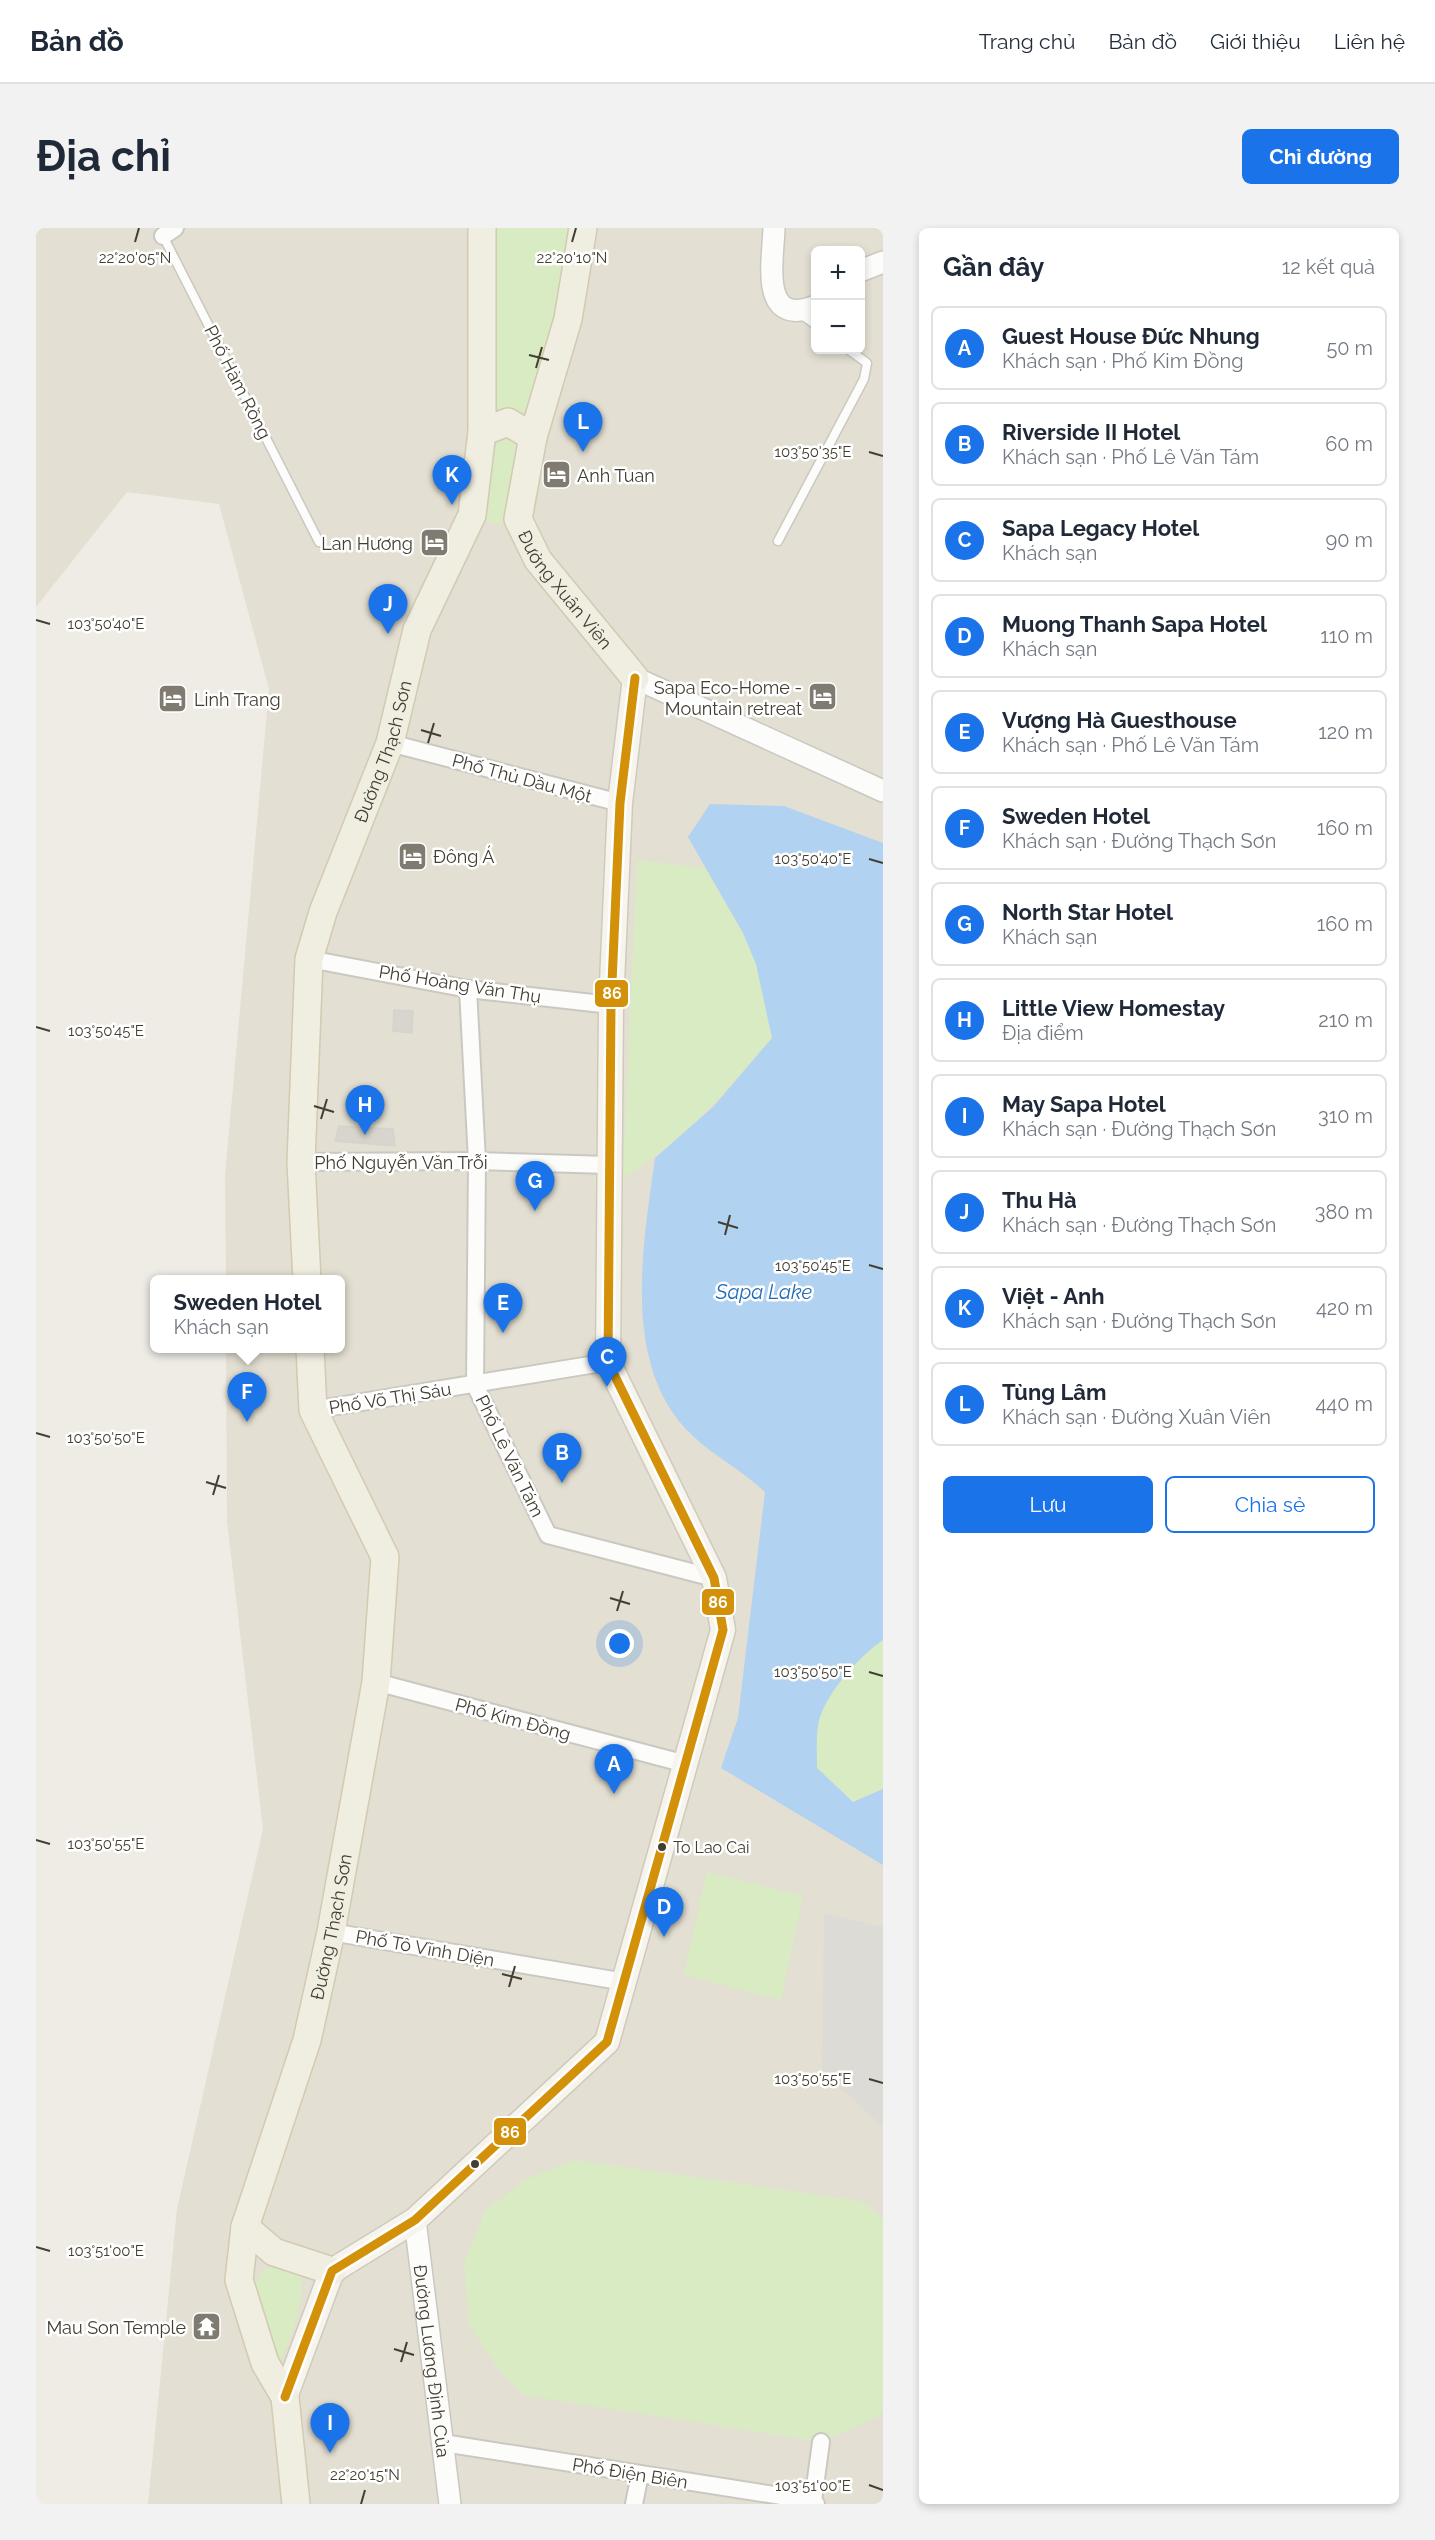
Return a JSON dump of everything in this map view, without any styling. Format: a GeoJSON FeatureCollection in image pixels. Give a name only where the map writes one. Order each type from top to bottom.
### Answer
{"type":"FeatureCollection","features":[{"type":"Feature","properties":{"kind":"main road","name":"Đường Thạch Sơn"},"geometry":{"type":"LineString","coordinates":[[307,1275],[302,1162],[309,959],[323,912],[390,743],[417,630],[472,515],[482,432],[482,228]]}},
{"type":"Feature","properties":{"kind":"main road","name":"Đường Xuân Viên"},"geometry":{"type":"LineString","coordinates":[[583,228],[568,319],[533,437],[518,519],[538,561],[634,678]]}},
{"type":"Feature","properties":{"kind":"main road"},"geometry":{"type":"LineString","coordinates":[[482,432],[508,422],[533,437]]}},
{"type":"Feature","properties":{"kind":"main road"},"geometry":{"type":"LineString","coordinates":[[285,2397],[332,2271],[415,2220],[607,2042],[723,1630],[714,1578],[608,1362],[611,1005],[620,803],[634,678]]}},
{"type":"Feature","properties":{"kind":"main road","name":"Đường Thạch Sơn"},"geometry":{"type":"LineString","coordinates":[[296,2504],[285,2397],[265,2363],[239,2280],[245,2227],[307,2040],[331,1932],[376,1682],[385,1557],[313,1410],[310,1353]]}},
{"type":"Feature","properties":{"kind":"main road"},"geometry":{"type":"LineString","coordinates":[[245,2227],[274,2252],[332,2271]]}},
{"type":"Feature","properties":{"kind":"street"},"geometry":{"type":"LineString","coordinates":[[774,228],[773,294],[780,306],[810,314]]}},
{"type":"Feature","properties":{"kind":"street"},"geometry":{"type":"LineString","coordinates":[[865,269],[883,262]]}},
{"type":"Feature","properties":{"kind":"street","name":"Đường Xuân Viên"},"geometry":{"type":"LineString","coordinates":[[634,678],[883,791]]}},
{"type":"Feature","properties":{"kind":"street","name":"Phố Thủ Dầu Một"},"geometry":{"type":"LineString","coordinates":[[390,743],[620,803]]}},
{"type":"Feature","properties":{"kind":"street","name":"Phố Hoàng Văn Thụ"},"geometry":{"type":"LineString","coordinates":[[309,959],[468,989],[611,1005]]}},
{"type":"Feature","properties":{"kind":"street","name":"Phố Lê Văn Tám"},"geometry":{"type":"LineString","coordinates":[[468,989],[477,1161],[475,1385],[548,1534],[714,1578]]}},
{"type":"Feature","properties":{"kind":"street","name":"Phố Nguyễn Văn Trỗi"},"geometry":{"type":"LineString","coordinates":[[302,1162],[477,1161],[608,1165]]}},
{"type":"Feature","properties":{"kind":"street","name":"Phố Võ Thị Sáu"},"geometry":{"type":"LineString","coordinates":[[313,1410],[608,1362]]}},
{"type":"Feature","properties":{"kind":"street","name":"Phố Kim Đồng"},"geometry":{"type":"LineString","coordinates":[[376,1682],[686,1764]]}},
{"type":"Feature","properties":{"kind":"street","name":"Phố Tô Vĩnh Diện"},"geometry":{"type":"LineString","coordinates":[[331,1932],[625,1982]]}},
{"type":"Feature","properties":{"kind":"street","name":"Đường Lương Định Của"},"geometry":{"type":"LineString","coordinates":[[415,2220],[450,2504]]}},
{"type":"Feature","properties":{"kind":"street"},"geometry":{"type":"LineString","coordinates":[[814,2502],[821,2442]]}},
{"type":"Feature","properties":{"kind":"street","name":"Phố Điện Biên"},"geometry":{"type":"LineString","coordinates":[[443,2443],[814,2502]]}},
{"type":"Feature","properties":{"kind":"street"},"geometry":{"type":"LineString","coordinates":[[634,2504],[640,2474]]}},
{"type":"Feature","properties":{"kind":"lane","name":"Phố Hàm Rồng"},"geometry":{"type":"LineString","coordinates":[[169,232],[319,542]]}},
{"type":"Feature","properties":{"kind":"lane"},"geometry":{"type":"LineString","coordinates":[[778,541],[864,379],[867,363],[855,354]]}},
{"type":"Feature","properties":{"kind":"shaded area"},"geometry":{"type":"Polygon","coordinates":[[[36,228],[883,228],[883,2504],[148,2504],[177,2209],[263,1829],[227,1521],[226,1353],[345,1353],[345,1275],[226,1275],[225,1175],[269,689],[219,504],[127,492],[36,607],[36,228]]]}},
{"type":"Feature","properties":{"kind":"shaded area"},"geometry":{"type":"Polygon","coordinates":[[[824,1913],[883,1927],[883,2127],[822,2071],[824,1913]]]}},
{"type":"Feature","properties":{"kind":"green space"},"geometry":{"type":"Polygon","coordinates":[[[488,228],[572,228],[551,348],[536,394],[525,414],[495,409],[488,228]]]}},
{"type":"Feature","properties":{"kind":"green space"},"geometry":{"type":"Polygon","coordinates":[[[512,437],[520,452],[501,525],[480,519],[497,443],[512,437]]]}},
{"type":"Feature","properties":{"kind":"green space"},"geometry":{"type":"Polygon","coordinates":[[[637,860],[705,868],[743,933],[756,964],[772,1038],[721,1096],[685,1132],[645,1164],[623,1178],[637,860]]]}},
{"type":"Feature","properties":{"kind":"green space"},"geometry":{"type":"Polygon","coordinates":[[[883,1640],[883,1789],[853,1802],[817,1768],[818,1725],[827,1702],[844,1678],[883,1640]]]}},
{"type":"Feature","properties":{"kind":"green space"},"geometry":{"type":"Polygon","coordinates":[[[707,1872],[803,1896],[781,2000],[684,1975],[707,1872]]]}},
{"type":"Feature","properties":{"kind":"green space"},"geometry":{"type":"Polygon","coordinates":[[[575,2160],[861,2201],[883,2219],[883,2411],[878,2417],[821,2442],[523,2395],[496,2366],[469,2325],[464,2264],[485,2211],[525,2180],[575,2160]]]}},
{"type":"Feature","properties":{"kind":"green space"},"geometry":{"type":"Polygon","coordinates":[[[282,2264],[300,2274],[301,2294],[290,2339],[282,2358],[277,2359],[271,2350],[256,2281],[262,2270],[282,2264]]]}},
{"type":"Feature","properties":{"kind":"water","name":"Sapa Lake"},"geometry":{"type":"Polygon","coordinates":[[[710,804],[784,806],[883,843],[883,1640],[853,1666],[827,1702],[818,1725],[817,1768],[853,1802],[883,1789],[883,1865],[721,1768],[738,1718],[765,1492],[702,1444],[670,1408],[655,1376],[646,1341],[642,1304],[643,1267],[655,1158],[713,1107],[772,1038],[756,964],[743,933],[688,837],[710,804]]]}},
{"type":"Feature","properties":{"kind":"building"},"geometry":{"type":"Polygon","coordinates":[[[394,1010],[413,1011],[412,1033],[393,1031],[394,1010]]]}},
{"type":"Feature","properties":{"kind":"building"},"geometry":{"type":"Polygon","coordinates":[[[339,1126],[393,1129],[395,1146],[335,1141],[339,1126]]]}},
{"type":"Feature","properties":{"kind":"transit line","name":"86"},"geometry":{"type":"LineString","coordinates":[[285,2397],[332,2271],[415,2220],[607,2042],[723,1630],[714,1578],[608,1362],[611,1005],[620,803],[635,678]]}},
{"type":"Feature","properties":{"kind":"place","name":"Tùng Lâm"},"geometry":{"type":"Point","coordinates":[583,452]}},
{"type":"Feature","properties":{"kind":"place","name":"Anh Tuan"},"geometry":{"type":"Point","coordinates":[556,475]}},
{"type":"Feature","properties":{"kind":"place","name":"Việt - Anh"},"geometry":{"type":"Point","coordinates":[452,505]}},
{"type":"Feature","properties":{"kind":"place","name":"Lan Hương"},"geometry":{"type":"Point","coordinates":[434,543]}},
{"type":"Feature","properties":{"kind":"place","name":"Thu Hà"},"geometry":{"type":"Point","coordinates":[388,634]}},
{"type":"Feature","properties":{"kind":"place","name":"Sapa Eco-Home - Mountain retreat"},"geometry":{"type":"Point","coordinates":[823,697]}},
{"type":"Feature","properties":{"kind":"place","name":"Linh Trang"},"geometry":{"type":"Point","coordinates":[173,699]}},
{"type":"Feature","properties":{"kind":"place","name":"Đông Á"},"geometry":{"type":"Point","coordinates":[412,856]}},
{"type":"Feature","properties":{"kind":"place","name":"Little View Homestay"},"geometry":{"type":"Point","coordinates":[365,1135]}},
{"type":"Feature","properties":{"kind":"place","name":"North Star Hotel"},"geometry":{"type":"Point","coordinates":[535,1211]}},
{"type":"Feature","properties":{"kind":"place","name":"Vượng Hà Guesthouse"},"geometry":{"type":"Point","coordinates":[503,1333]}},
{"type":"Feature","properties":{"kind":"place","name":"Sapa Legacy Hotel"},"geometry":{"type":"Point","coordinates":[607,1387]}},
{"type":"Feature","properties":{"kind":"place","name":"Sweden Hotel"},"geometry":{"type":"Point","coordinates":[247,1422]}},
{"type":"Feature","properties":{"kind":"place","name":"Riverside II Hotel"},"geometry":{"type":"Point","coordinates":[562,1483]}},
{"type":"Feature","properties":{"kind":"place","name":"Guest House Đức Nhung"},"geometry":{"type":"Point","coordinates":[614,1794]}},
{"type":"Feature","properties":{"kind":"place","name":"To Lao Cai"},"geometry":{"type":"Point","coordinates":[662,1847]}},
{"type":"Feature","properties":{"kind":"place","name":"Muong Thanh Sapa Hotel"},"geometry":{"type":"Point","coordinates":[664,1937]}},
{"type":"Feature","properties":{"kind":"place","name":"Mau Son Temple"},"geometry":{"type":"Point","coordinates":[207,2327]}},
{"type":"Feature","properties":{"kind":"place","name":"May Sapa Hotel"},"geometry":{"type":"Point","coordinates":[330,2453]}}]}
